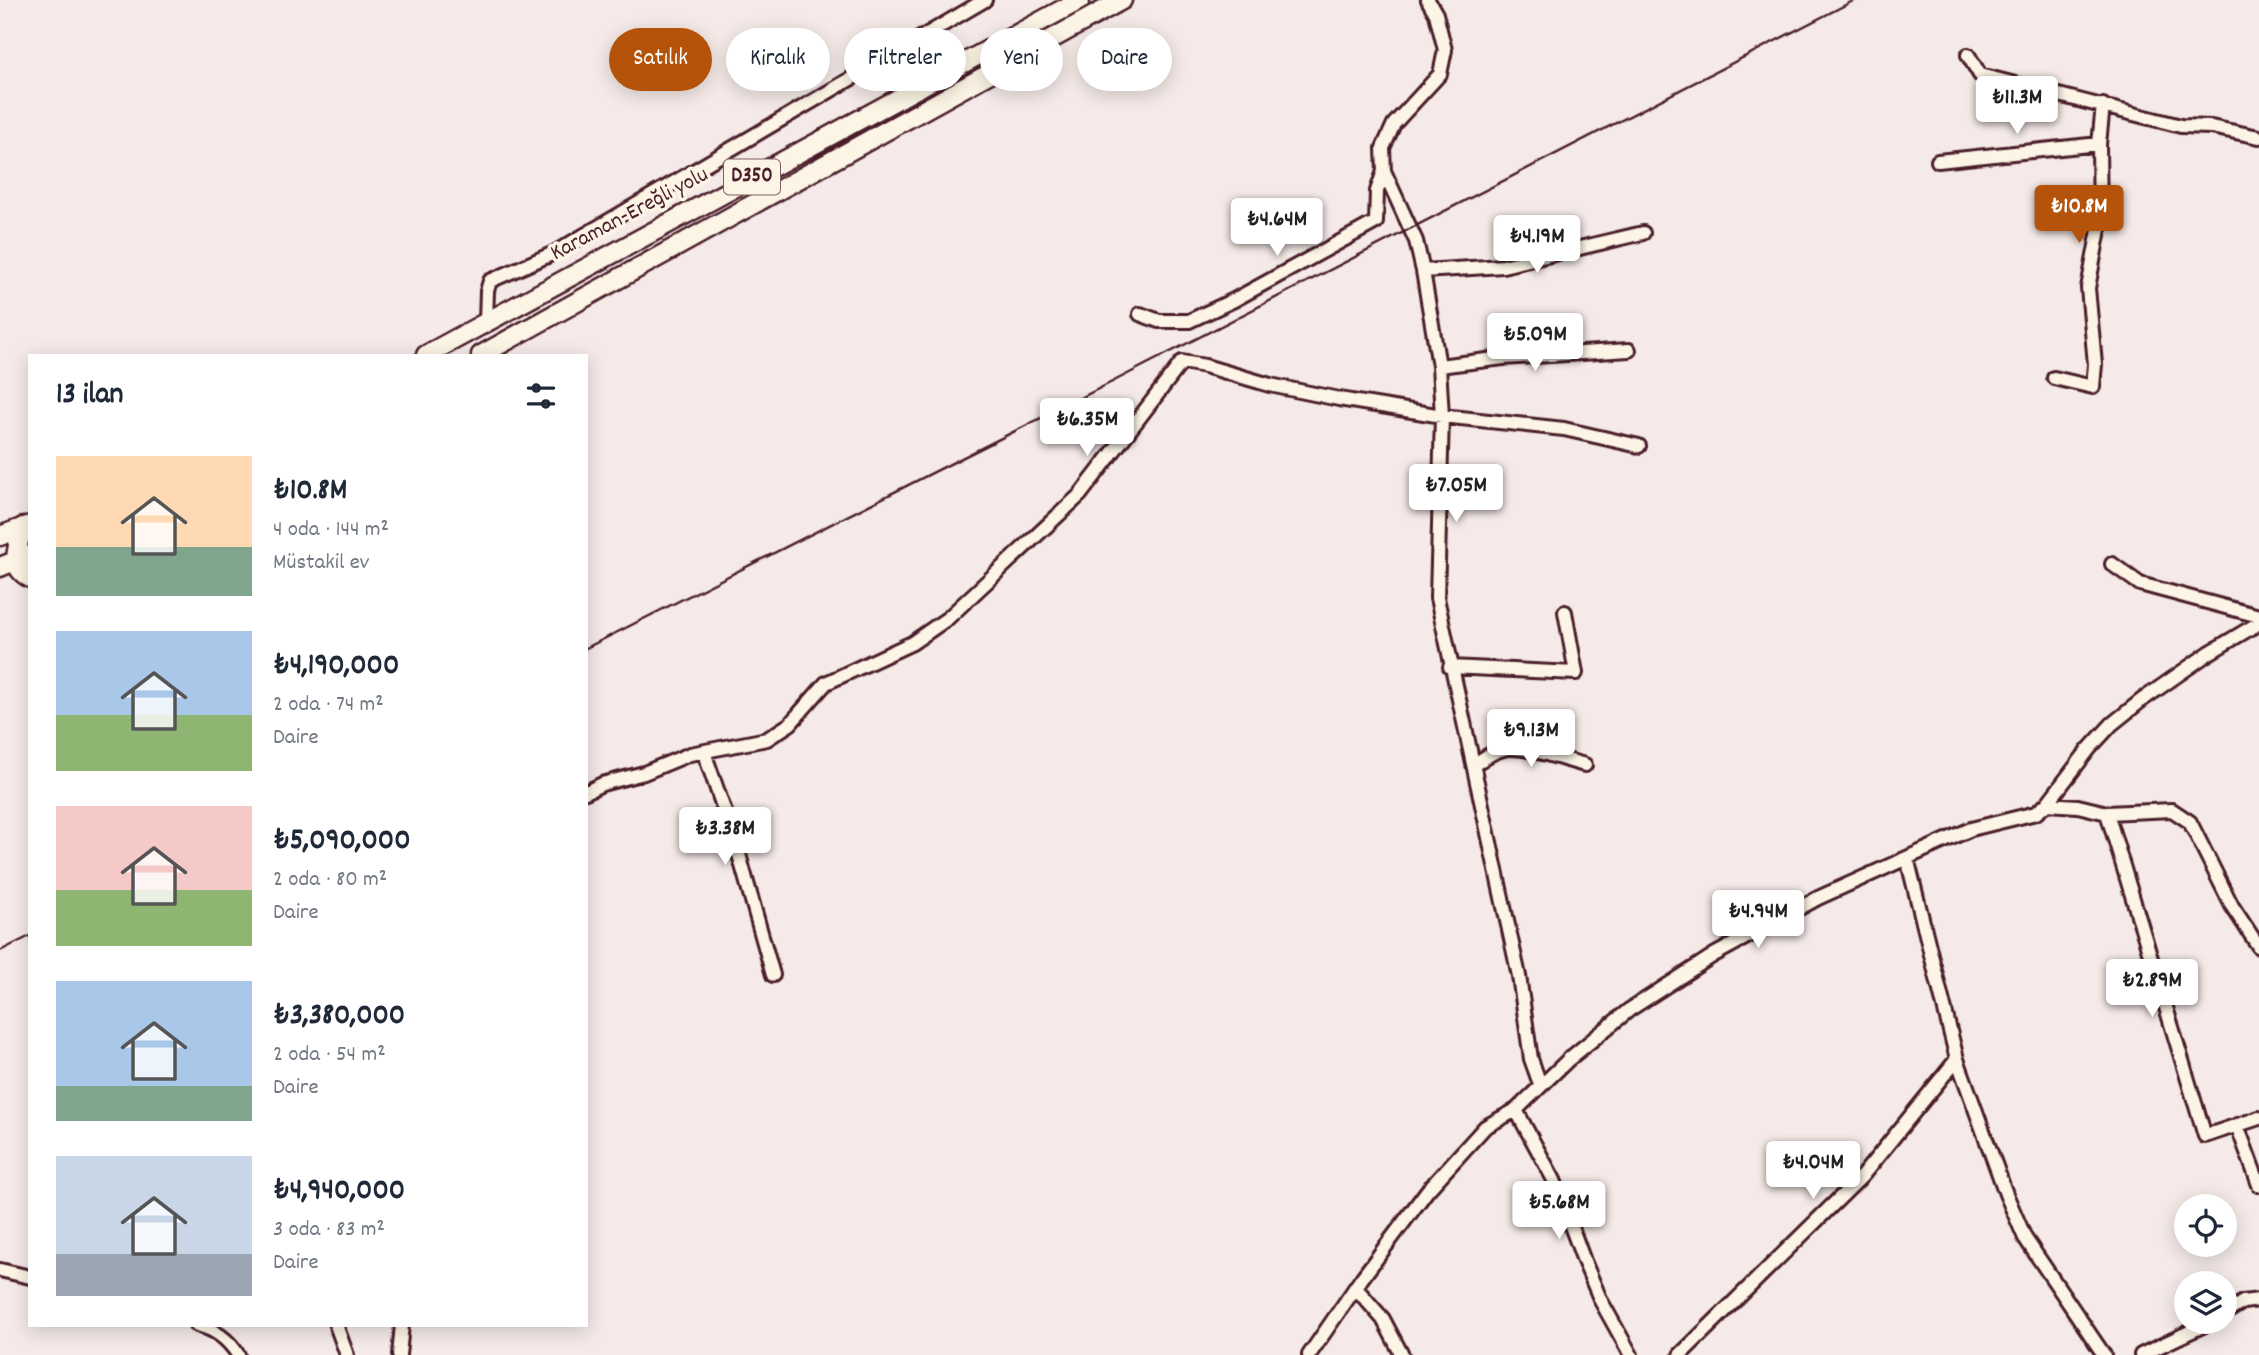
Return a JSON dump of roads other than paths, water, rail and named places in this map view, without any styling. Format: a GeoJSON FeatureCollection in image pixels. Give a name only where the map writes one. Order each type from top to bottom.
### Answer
{"type":"FeatureCollection","features":[{"type":"Feature","properties":{"kind":"highway","name":"Karaman-Ereğli yolu"},"geometry":{"type":"LineString","coordinates":[[428,354],[1080,0]]}},
{"type":"Feature","properties":{"kind":"highway","name":"D350"},"geometry":{"type":"LineString","coordinates":[[483,354],[1122,0]]}},
{"type":"Feature","properties":{"kind":"highway"},"geometry":{"type":"LineString","coordinates":[[0,536],[26,526]]}},
{"type":"Feature","properties":{"kind":"highway"},"geometry":{"type":"LineString","coordinates":[[26,526],[15,561],[19,570],[28,577]]}},
{"type":"Feature","properties":{"kind":"street"},"geometry":{"type":"LineString","coordinates":[[486,321],[490,281],[554,253],[985,0]]}},
{"type":"Feature","properties":{"kind":"street"},"geometry":{"type":"LineString","coordinates":[[1140,314],[1159,321],[1189,321],[1234,300],[1376,222],[1377,191],[1384,171],[1383,148],[1394,124],[1440,74],[1445,50],[1436,14],[1428,0]]}},
{"type":"Feature","properties":{"kind":"street"},"geometry":{"type":"LineString","coordinates":[[1968,55],[1980,75],[2181,126],[2211,127],[2259,137]]}},
{"type":"Feature","properties":{"kind":"street"},"geometry":{"type":"LineString","coordinates":[[2054,378],[2094,387],[2095,364],[2088,288],[2100,223],[2099,144],[2103,105]]}},
{"type":"Feature","properties":{"kind":"street"},"geometry":{"type":"LineString","coordinates":[[1938,161],[2099,144]]}},
{"type":"Feature","properties":{"kind":"street"},"geometry":{"type":"LineString","coordinates":[[1384,171],[1416,241],[1423,271],[1439,366],[1442,416],[1437,598],[1519,976],[1531,1059],[1540,1084]]}},
{"type":"Feature","properties":{"kind":"street"},"geometry":{"type":"LineString","coordinates":[[1423,271],[1503,266],[1643,233]]}},
{"type":"Feature","properties":{"kind":"street"},"geometry":{"type":"LineString","coordinates":[[1439,366],[1503,358],[1629,350]]}},
{"type":"Feature","properties":{"kind":"street"},"geometry":{"type":"LineString","coordinates":[[588,791],[602,784],[644,774],[690,754],[767,740],[790,724],[826,683],[912,643],[948,618],[1080,495],[1182,362],[1270,385],[1442,416],[1564,429],[1639,446]]}},
{"type":"Feature","properties":{"kind":"street"},"geometry":{"type":"LineString","coordinates":[[2112,564],[2140,584],[2259,616]]}},
{"type":"Feature","properties":{"kind":"street"},"geometry":{"type":"LineString","coordinates":[[1450,667],[1576,673],[1565,612]]}},
{"type":"Feature","properties":{"kind":"street"},"geometry":{"type":"LineString","coordinates":[[1309,1355],[1355,1287],[1427,1191],[1485,1127],[1516,1110],[1540,1084],[1629,1010],[1714,956],[1818,898],[1971,829],[2036,813],[2047,804],[2112,724],[2209,653],[2259,623]]}},
{"type":"Feature","properties":{"kind":"street"},"geometry":{"type":"LineString","coordinates":[[1474,765],[1492,753],[1508,748],[1585,765]]}},
{"type":"Feature","properties":{"kind":"street"},"geometry":{"type":"LineString","coordinates":[[704,751],[736,844],[773,975]]}},
{"type":"Feature","properties":{"kind":"street"},"geometry":{"type":"LineString","coordinates":[[2047,804],[2078,806],[2107,813],[2172,810],[2184,816],[2190,822],[2232,906],[2259,947]]}},
{"type":"Feature","properties":{"kind":"street"},"geometry":{"type":"LineString","coordinates":[[2107,813],[2205,1136],[2259,1118]]}},
{"type":"Feature","properties":{"kind":"street"},"geometry":{"type":"LineString","coordinates":[[1906,858],[1957,1059],[2006,1195],[2025,1238],[2104,1355]]}},
{"type":"Feature","properties":{"kind":"street"},"geometry":{"type":"LineString","coordinates":[[1680,1355],[1862,1176],[1957,1059]]}},
{"type":"Feature","properties":{"kind":"street"},"geometry":{"type":"LineString","coordinates":[[1516,1110],[1554,1180],[1597,1291],[1631,1355]]}},
{"type":"Feature","properties":{"kind":"street"},"geometry":{"type":"LineString","coordinates":[[2237,1125],[2259,1185]]}},
{"type":"Feature","properties":{"kind":"street"},"geometry":{"type":"LineString","coordinates":[[0,1270],[28,1277]]}},
{"type":"Feature","properties":{"kind":"street"},"geometry":{"type":"LineString","coordinates":[[1355,1287],[1383,1320],[1402,1355]]}},
{"type":"Feature","properties":{"kind":"street"},"geometry":{"type":"LineString","coordinates":[[2237,1306],[2243,1302],[2259,1300]]}},
{"type":"Feature","properties":{"kind":"street"},"geometry":{"type":"LineString","coordinates":[[207,1327],[231,1342],[238,1355]]}},
{"type":"Feature","properties":{"kind":"street"},"geometry":{"type":"LineString","coordinates":[[338,1327],[347,1355]]}},
{"type":"Feature","properties":{"kind":"street"},"geometry":{"type":"LineString","coordinates":[[399,1355],[402,1327]]}},
{"type":"Feature","properties":{"kind":"street"},"geometry":{"type":"LineString","coordinates":[[2141,1355],[2185,1334]]}},
{"type":"Feature","properties":{"kind":"railway"},"geometry":{"type":"LineString","coordinates":[[588,647],[1116,380],[1855,0]]}},
{"type":"Feature","properties":{"kind":"railway"},"geometry":{"type":"LineString","coordinates":[[0,951],[28,937]]}}]}
